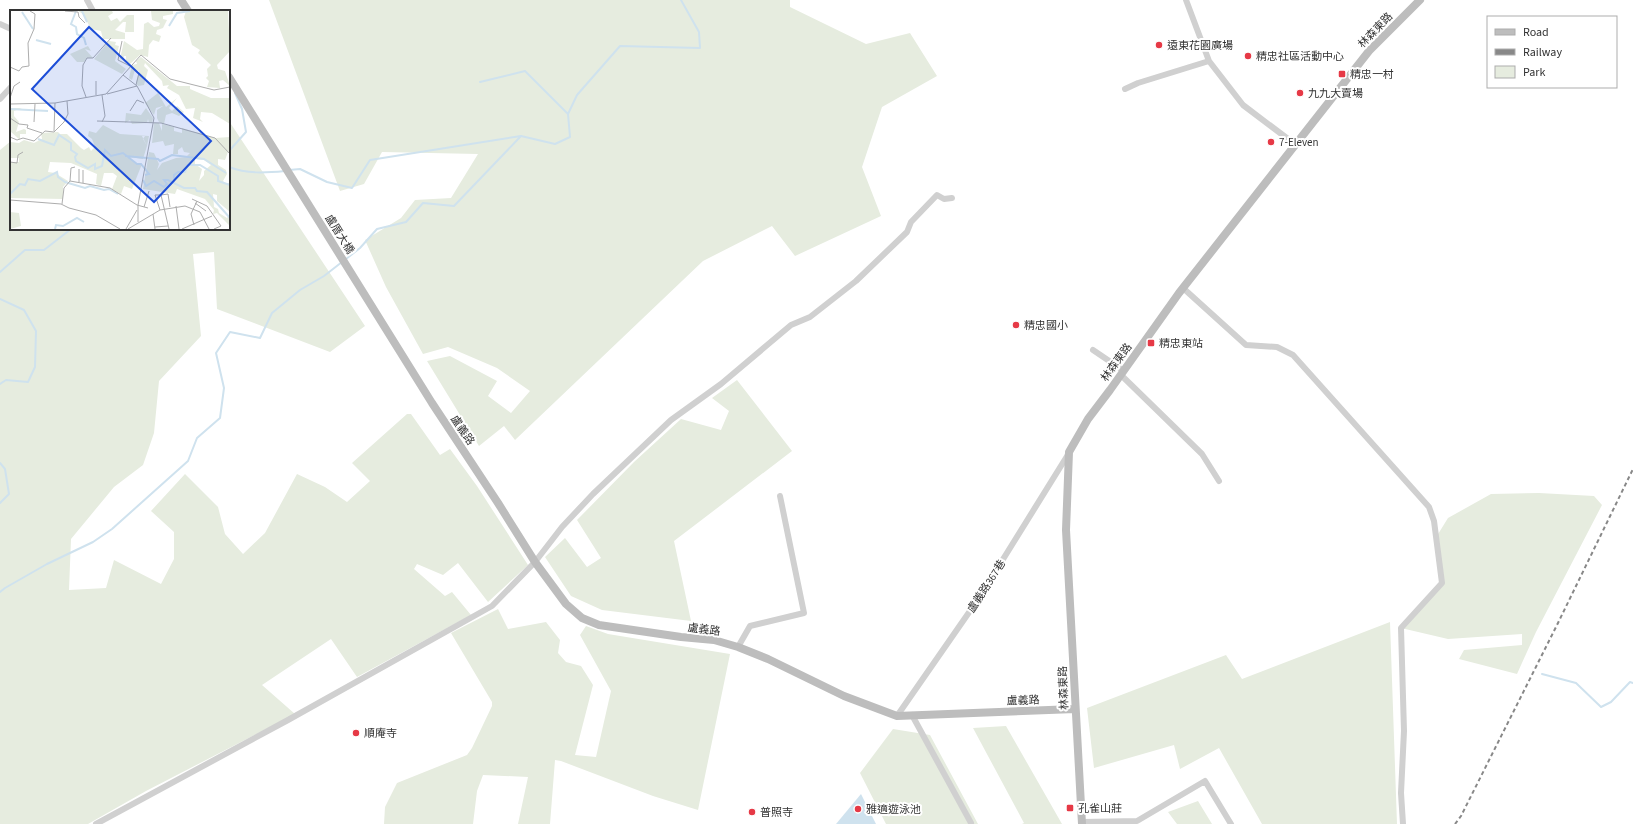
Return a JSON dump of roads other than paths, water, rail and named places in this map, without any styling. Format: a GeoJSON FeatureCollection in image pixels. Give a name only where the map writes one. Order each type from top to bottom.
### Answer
{"type":"FeatureCollection","features":[{"type":"Feature","properties":{"kind":"street"},"geometry":{"type":"LineString","coordinates":[[87,0],[92,10]]}},
{"type":"Feature","properties":{"kind":"street"},"geometry":{"type":"LineString","coordinates":[[1186,0],[1209,61],[1243,105],[1296,145]]}},
{"type":"Feature","properties":{"kind":"street","name":"林森東路"},"geometry":{"type":"LineString","coordinates":[[1082,823],[1066,530],[1069,452],[1088,419],[1183,288],[1370,51],[1420,0]]}},
{"type":"Feature","properties":{"kind":"street"},"geometry":{"type":"LineString","coordinates":[[0,24],[10,29]]}},
{"type":"Feature","properties":{"kind":"street"},"geometry":{"type":"LineString","coordinates":[[1125,88],[1138,82],[1209,61]]}},
{"type":"Feature","properties":{"kind":"street","name":"盧厝大橋"},"geometry":{"type":"LineString","coordinates":[[230,79],[432,403]]}},
{"type":"Feature","properties":{"kind":"street"},"geometry":{"type":"LineString","coordinates":[[0,99],[10,89]]}},
{"type":"Feature","properties":{"kind":"street"},"geometry":{"type":"LineString","coordinates":[[96,824],[476,617],[492,606],[535,562],[562,528],[593,494],[671,420],[721,384],[792,324],[810,317],[856,281],[907,232],[911,222],[937,195],[944,199],[952,198]]}},
{"type":"Feature","properties":{"kind":"street"},"geometry":{"type":"LineString","coordinates":[[1183,288],[1246,345],[1277,347],[1293,355],[1429,507],[1434,521],[1442,583],[1401,628],[1404,731],[1401,793],[1403,824]]}},
{"type":"Feature","properties":{"kind":"street"},"geometry":{"type":"LineString","coordinates":[[1093,350],[1122,373],[1202,454],[1219,481]]}},
{"type":"Feature","properties":{"kind":"street","name":"盧義路"},"geometry":{"type":"LineString","coordinates":[[432,403],[535,562],[566,604],[582,618],[599,625],[681,637],[714,640],[738,647],[768,659],[844,696],[897,716],[1075,709]]}},
{"type":"Feature","properties":{"kind":"street","name":"盧義路367巷"},"geometry":{"type":"LineString","coordinates":[[897,716],[979,598],[1069,452]]}},
{"type":"Feature","properties":{"kind":"street"},"geometry":{"type":"LineString","coordinates":[[738,647],[750,626],[804,613],[780,496]]}},
{"type":"Feature","properties":{"kind":"street"},"geometry":{"type":"LineString","coordinates":[[912,716],[971,823]]}},
{"type":"Feature","properties":{"kind":"street"},"geometry":{"type":"LineString","coordinates":[[1082,823],[1137,821],[1205,781],[1231,824]]}},
{"type":"Feature","properties":{"kind":"water","name":"雅適遊泳池"},"geometry":{"type":"Polygon","coordinates":[[[861,794],[876,824],[836,824],[861,794]]]}},
{"type":"Feature","properties":{"kind":"waterway"},"geometry":{"type":"LineString","coordinates":[[289,170],[300,169],[327,182],[352,188],[370,160],[521,136],[555,144],[570,137],[568,114],[577,95],[620,46],[700,48],[699,32],[681,0]]}},
{"type":"Feature","properties":{"kind":"waterway"},"geometry":{"type":"LineString","coordinates":[[480,82],[525,71],[568,114]]}},
{"type":"Feature","properties":{"kind":"waterway"},"geometry":{"type":"LineString","coordinates":[[230,150],[246,132],[242,109],[235,93]]}},
{"type":"Feature","properties":{"kind":"waterway"},"geometry":{"type":"LineString","coordinates":[[346,259],[360,248],[377,229],[406,222],[423,203],[454,206],[521,136]]}},
{"type":"Feature","properties":{"kind":"waterway"},"geometry":{"type":"LineString","coordinates":[[230,167],[243,171],[256,172],[285,171]]}},
{"type":"Feature","properties":{"kind":"waterway"},"geometry":{"type":"LineString","coordinates":[[0,272],[25,250],[44,250],[70,230]]}},
{"type":"Feature","properties":{"kind":"waterway"},"geometry":{"type":"LineString","coordinates":[[0,592],[47,564],[93,542],[112,529],[188,461],[197,438],[220,418],[224,388],[216,353],[230,332],[260,338],[272,313],[300,290],[324,276],[342,262]]}},
{"type":"Feature","properties":{"kind":"waterway"},"geometry":{"type":"LineString","coordinates":[[0,299],[24,310],[36,331],[35,367],[28,382],[6,380],[0,384]]}},
{"type":"Feature","properties":{"kind":"waterway"},"geometry":{"type":"LineString","coordinates":[[0,463],[5,469],[9,494],[0,503]]}},
{"type":"Feature","properties":{"kind":"waterway"},"geometry":{"type":"LineString","coordinates":[[1542,674],[1576,683],[1601,707],[1611,702],[1630,682],[1633,683]]}},
{"type":"Feature","properties":{"kind":"railway"},"geometry":{"type":"LineString","coordinates":[[1455,824],[1461,816],[1557,625],[1633,469]]}},
{"type":"Feature","properties":{"kind":"place","name":"遠東花園廣場"},"geometry":{"type":"Point","coordinates":[1159,45]}},
{"type":"Feature","properties":{"kind":"place","name":"精忠社區活動中心"},"geometry":{"type":"Point","coordinates":[1248,56]}},
{"type":"Feature","properties":{"kind":"place","name":"精忠一村"},"geometry":{"type":"Point","coordinates":[1342,74]}},
{"type":"Feature","properties":{"kind":"place","name":"九九大賣場"},"geometry":{"type":"Point","coordinates":[1300,93]}},
{"type":"Feature","properties":{"kind":"place","name":"7-Eleven"},"geometry":{"type":"Point","coordinates":[1271,142]}},
{"type":"Feature","properties":{"kind":"place","name":"精忠國小"},"geometry":{"type":"Point","coordinates":[1016,325]}},
{"type":"Feature","properties":{"kind":"place","name":"精忠東站"},"geometry":{"type":"Point","coordinates":[1151,343]}},
{"type":"Feature","properties":{"kind":"place","name":"順庵寺"},"geometry":{"type":"Point","coordinates":[356,733]}},
{"type":"Feature","properties":{"kind":"place","name":"孔雀山莊"},"geometry":{"type":"Point","coordinates":[1070,808]}},
{"type":"Feature","properties":{"kind":"place","name":"雅適遊泳池"},"geometry":{"type":"Point","coordinates":[858,809]}},
{"type":"Feature","properties":{"kind":"place","name":"普照寺"},"geometry":{"type":"Point","coordinates":[752,812]}}]}
